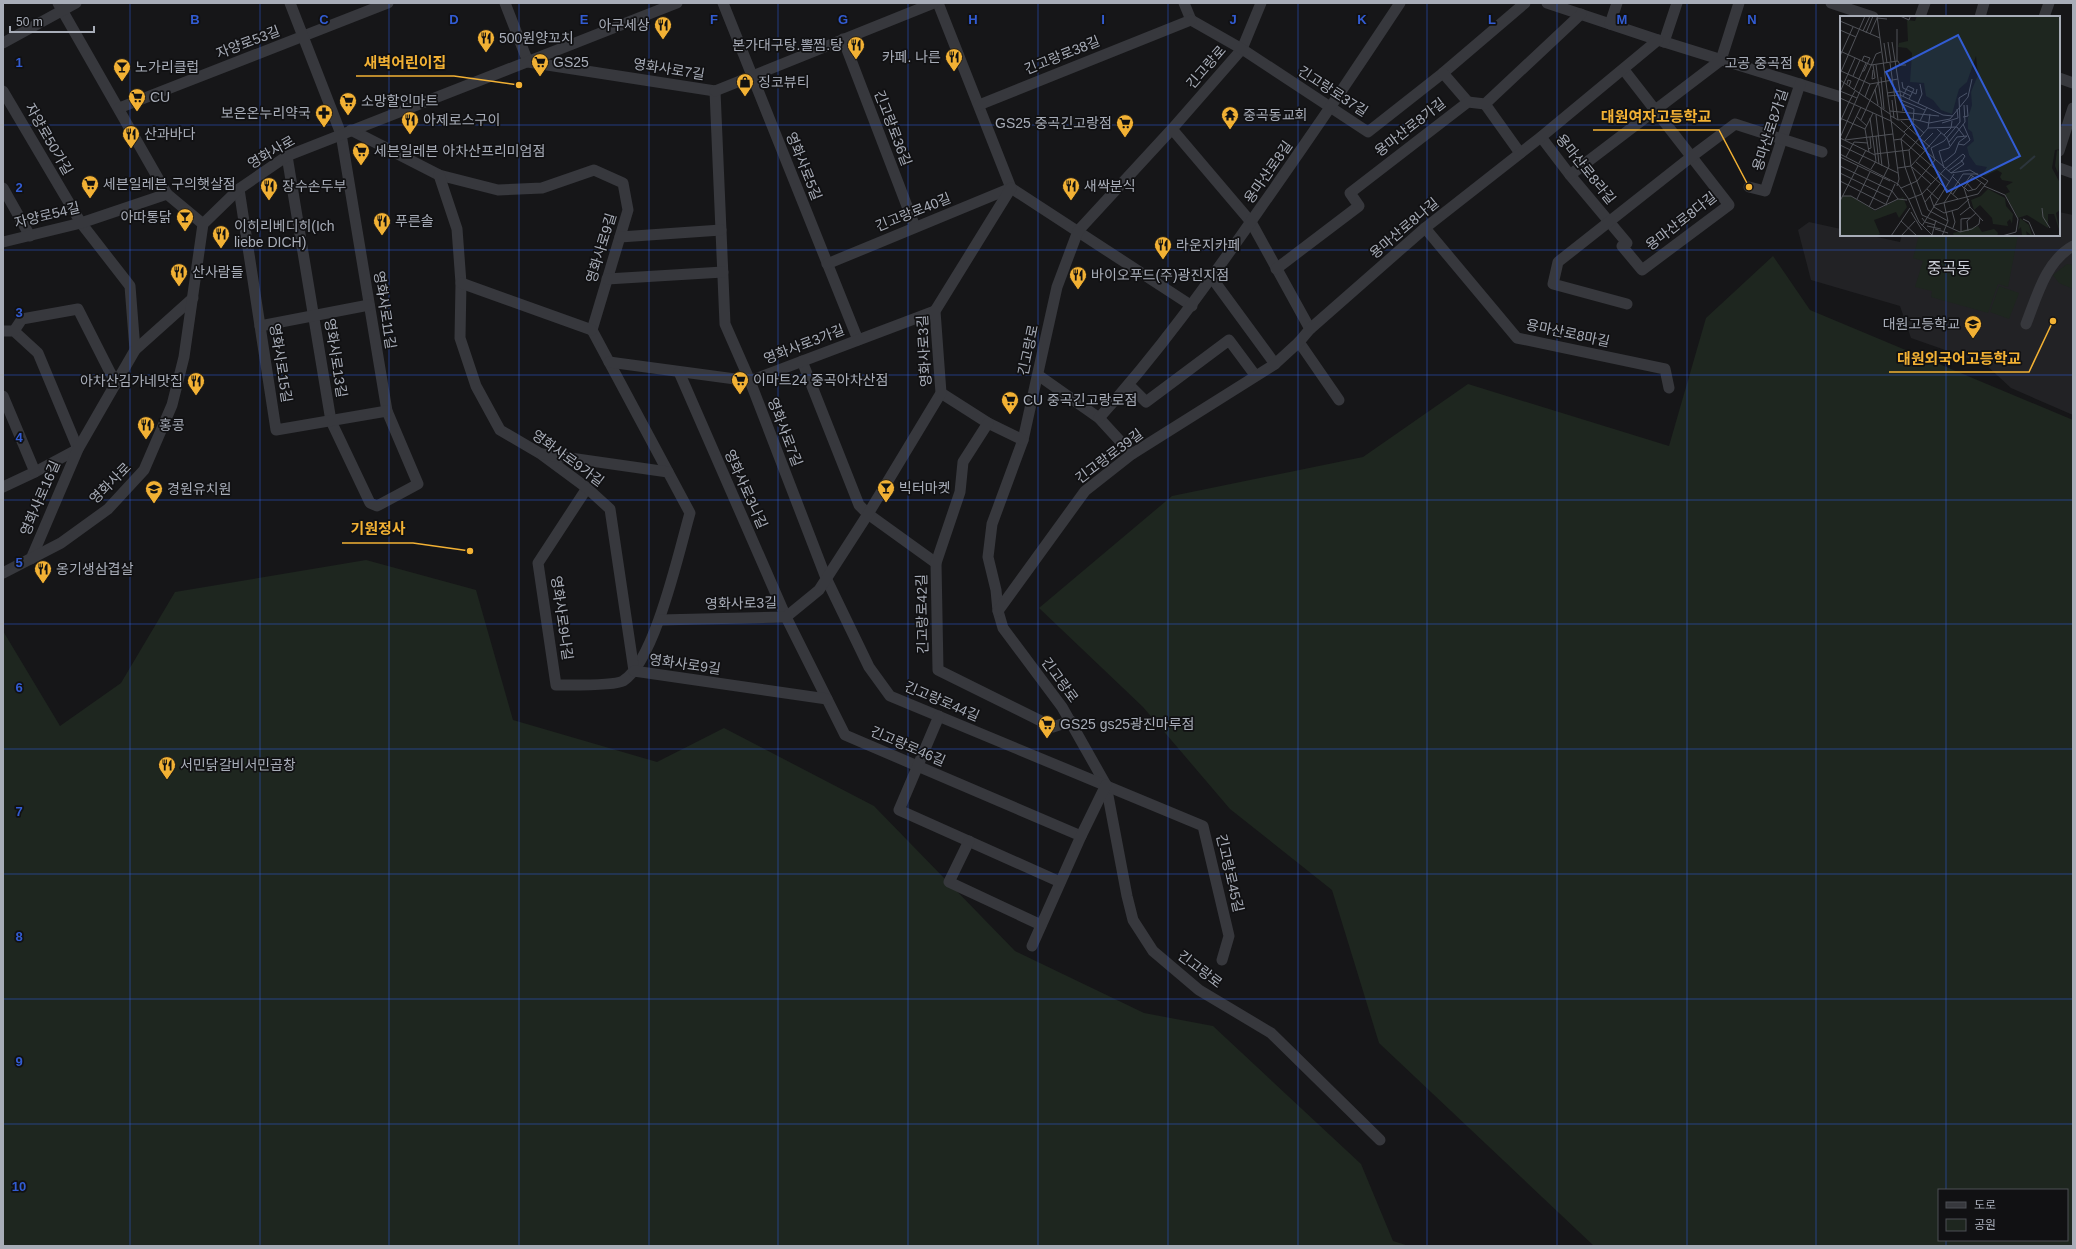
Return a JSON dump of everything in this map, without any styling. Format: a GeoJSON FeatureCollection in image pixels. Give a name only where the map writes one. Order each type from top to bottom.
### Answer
{"type":"FeatureCollection","features":[{"type":"Feature","properties":{"kind":"street"},"geometry":{"type":"LineString","coordinates":[[3,43],[60,6],[76,3]]}},
{"type":"Feature","properties":{"kind":"street","name":"영화사로11길"},"geometry":{"type":"LineString","coordinates":[[290,3],[303,36],[346,132],[370,305],[387,411],[418,484]]}},
{"type":"Feature","properties":{"kind":"street","name":"자양로53길"},"geometry":{"type":"LineString","coordinates":[[119,108],[388,3]]}},
{"type":"Feature","properties":{"kind":"street"},"geometry":{"type":"LineString","coordinates":[[505,3],[528,62]]}},
{"type":"Feature","properties":{"kind":"street","name":"영화사로"},"geometry":{"type":"LineString","coordinates":[[3,573],[61,542],[108,509],[144,470],[172,405],[184,357],[203,224],[239,189],[288,156],[677,3]]}},
{"type":"Feature","properties":{"kind":"street","name":"영화사로5길"},"geometry":{"type":"LineString","coordinates":[[723,3],[858,340]]}},
{"type":"Feature","properties":{"kind":"street"},"geometry":{"type":"LineString","coordinates":[[715,91],[934,3]]}},
{"type":"Feature","properties":{"kind":"street"},"geometry":{"type":"LineString","coordinates":[[938,3],[1011,188],[1192,306]]}},
{"type":"Feature","properties":{"kind":"street"},"geometry":{"type":"LineString","coordinates":[[1184,3],[1191,20],[1242,49]]}},
{"type":"Feature","properties":{"kind":"street","name":"긴고랑로"},"geometry":{"type":"LineString","coordinates":[[1261,3],[1242,49],[1172,129],[1078,231],[1056,287],[1023,440],[992,524],[988,557],[996,590],[998,611],[1003,628],[1070,721],[1106,785],[1127,896],[1134,920],[1153,951],[1199,990],[1271,1033],[1380,1140]]}},
{"type":"Feature","properties":{"kind":"street","name":"용마산로8길"},"geometry":{"type":"LineString","coordinates":[[1099,418],[1129,385],[1192,306],[1331,108],[1400,3]]}},
{"type":"Feature","properties":{"kind":"street","name":"긴고랑로37길"},"geometry":{"type":"LineString","coordinates":[[1242,49],[1368,132],[1443,73],[1525,3]]}},
{"type":"Feature","properties":{"kind":"street","name":"용마산로8가길"},"geometry":{"type":"LineString","coordinates":[[1547,3],[1661,41],[1840,97]]}},
{"type":"Feature","properties":{"kind":"street"},"geometry":{"type":"LineString","coordinates":[[1610,24],[1617,3]]}},
{"type":"Feature","properties":{"kind":"street"},"geometry":{"type":"LineString","coordinates":[[1661,41],[1677,3]]}},
{"type":"Feature","properties":{"kind":"street"},"geometry":{"type":"LineString","coordinates":[[1570,175],[1721,60],[1740,3]]}},
{"type":"Feature","properties":{"kind":"street"},"geometry":{"type":"LineString","coordinates":[[1831,3],[1858,7],[1872,16]]}},
{"type":"Feature","properties":{"kind":"street"},"geometry":{"type":"LineString","coordinates":[[1920,16],[1925,3]]}},
{"type":"Feature","properties":{"kind":"street"},"geometry":{"type":"LineString","coordinates":[[1980,16],[1984,3]]}},
{"type":"Feature","properties":{"kind":"street"},"geometry":{"type":"LineString","coordinates":[[2044,16],[2049,3]]}},
{"type":"Feature","properties":{"kind":"street"},"geometry":{"type":"LineString","coordinates":[[60,6],[168,194],[203,224]]}},
{"type":"Feature","properties":{"kind":"street"},"geometry":{"type":"LineString","coordinates":[[1520,153],[1485,104],[1580,14]]}},
{"type":"Feature","properties":{"kind":"street","name":"긴고랑로38길"},"geometry":{"type":"LineString","coordinates":[[979,105],[1191,20]]}},
{"type":"Feature","properties":{"kind":"street","name":"긴고랑로36길"},"geometry":{"type":"LineString","coordinates":[[843,40],[916,227]]}},
{"type":"Feature","properties":{"kind":"street","name":"용마산로8나길"},"geometry":{"type":"LineString","coordinates":[[1310,329],[1425,228],[1661,41]]}},
{"type":"Feature","properties":{"kind":"street","name":"영화사로7길"},"geometry":{"type":"LineString","coordinates":[[528,62],[715,91],[725,324],[750,381],[826,578]]}},
{"type":"Feature","properties":{"kind":"street","name":"용마산로8다길"},"geometry":{"type":"LineString","coordinates":[[1610,221],[1627,242],[1622,246],[1642,270],[1729,205],[1654,111],[1624,70]]}},
{"type":"Feature","properties":{"kind":"street"},"geometry":{"type":"LineString","coordinates":[[1443,73],[1468,102]]}},
{"type":"Feature","properties":{"kind":"street"},"geometry":{"type":"LineString","coordinates":[[2060,78],[2073,83]]}},
{"type":"Feature","properties":{"kind":"street","name":"용마산로8가길"},"geometry":{"type":"LineString","coordinates":[[1749,188],[1765,191],[1800,84]]}},
{"type":"Feature","properties":{"kind":"street","name":"자양로50가길"},"geometry":{"type":"LineString","coordinates":[[3,91],[81,223],[130,286],[135,350]]}},
{"type":"Feature","properties":{"kind":"street","name":"용마산로8가길"},"geometry":{"type":"LineString","coordinates":[[1276,270],[1359,206],[1350,193],[1468,102],[1485,104]]}},
{"type":"Feature","properties":{"kind":"street"},"geometry":{"type":"LineString","coordinates":[[2060,148],[2073,108]]}},
{"type":"Feature","properties":{"kind":"street"},"geometry":{"type":"LineString","coordinates":[[1610,221],[1735,124],[1822,152]]}},
{"type":"Feature","properties":{"kind":"street"},"geometry":{"type":"LineString","coordinates":[[1172,129],[1251,222],[1276,270],[1310,329]]}},
{"type":"Feature","properties":{"kind":"street","name":"영화사로9길"},"geometry":{"type":"LineString","coordinates":[[346,132],[439,175],[498,190],[542,188],[594,170],[623,183],[628,210],[592,330],[690,513],[660,620],[634,671],[827,699]]}},
{"type":"Feature","properties":{"kind":"street","name":"용마산로8라길"},"geometry":{"type":"LineString","coordinates":[[1541,137],[1570,175],[1610,221],[1558,262],[1553,284],[1626,304]]}},
{"type":"Feature","properties":{"kind":"street","name":"영화사로13길"},"geometry":{"type":"LineString","coordinates":[[288,156],[332,421],[370,503],[377,506],[418,484]]}},
{"type":"Feature","properties":{"kind":"street"},"geometry":{"type":"LineString","coordinates":[[2060,168],[2073,173]]}},
{"type":"Feature","properties":{"kind":"street","name":"영화사로9가길"},"geometry":{"type":"LineString","coordinates":[[439,175],[457,229],[461,283],[460,338],[476,386],[500,430],[541,454],[587,488],[610,509],[634,671]]}},
{"type":"Feature","properties":{"kind":"street"},"geometry":{"type":"LineString","coordinates":[[3,188],[30,236]]}},
{"type":"Feature","properties":{"kind":"street","name":"긴고랑로40길"},"geometry":{"type":"LineString","coordinates":[[827,264],[1011,188]]}},
{"type":"Feature","properties":{"kind":"street","name":"영화사로3길"},"geometry":{"type":"LineString","coordinates":[[660,620],[786,617],[819,590],[868,514],[941,393],[935,310],[1011,188]]}},
{"type":"Feature","properties":{"kind":"street","name":"영화사로15길"},"geometry":{"type":"LineString","coordinates":[[239,189],[276,430],[387,411]]}},
{"type":"Feature","properties":{"kind":"street","name":"자양로54길"},"geometry":{"type":"LineString","coordinates":[[3,242],[81,223],[168,194]]}},
{"type":"Feature","properties":{"kind":"street","name":"용마산로8마길"},"geometry":{"type":"LineString","coordinates":[[1425,228],[1517,338],[1665,369],[1669,388]]}},
{"type":"Feature","properties":{"kind":"street"},"geometry":{"type":"LineString","coordinates":[[620,237],[721,230]]}},
{"type":"Feature","properties":{"kind":"street"},"geometry":{"type":"LineString","coordinates":[[2026,324],[2040,288],[2051,267],[2060,254],[2073,246]]}},
{"type":"Feature","properties":{"kind":"street"},"geometry":{"type":"LineString","coordinates":[[607,278],[723,272]]}},
{"type":"Feature","properties":{"kind":"street"},"geometry":{"type":"LineString","coordinates":[[1212,278],[1274,364]]}},
{"type":"Feature","properties":{"kind":"street"},"geometry":{"type":"LineString","coordinates":[[461,283],[592,330]]}},
{"type":"Feature","properties":{"kind":"street","name":"영화사로16길"},"geometry":{"type":"LineString","coordinates":[[30,558],[78,449],[135,350],[193,298]]}},
{"type":"Feature","properties":{"kind":"street"},"geometry":{"type":"LineString","coordinates":[[260,326],[370,305]]}},
{"type":"Feature","properties":{"kind":"street"},"geometry":{"type":"LineString","coordinates":[[78,449],[38,353],[8,331],[22,319],[78,309],[116,384]]}},
{"type":"Feature","properties":{"kind":"street","name":"영화사로3가길"},"geometry":{"type":"LineString","coordinates":[[609,362],[750,381],[935,310]]}},
{"type":"Feature","properties":{"kind":"street","name":"긴고랑로39길"},"geometry":{"type":"LineString","coordinates":[[998,611],[1085,491],[1132,454],[1274,364],[1299,342],[1310,329]]}},
{"type":"Feature","properties":{"kind":"street"},"geometry":{"type":"LineString","coordinates":[[1129,385],[1146,402],[1229,340],[1255,375]]}},
{"type":"Feature","properties":{"kind":"street"},"geometry":{"type":"LineString","coordinates":[[1299,342],[1339,400]]}},
{"type":"Feature","properties":{"kind":"street"},"geometry":{"type":"LineString","coordinates":[[802,362],[859,505],[868,514],[936,563]]}},
{"type":"Feature","properties":{"kind":"street","name":"영화사로3나길"},"geometry":{"type":"LineString","coordinates":[[679,372],[786,617]]}},
{"type":"Feature","properties":{"kind":"street"},"geometry":{"type":"LineString","coordinates":[[1038,375],[1099,418],[1132,454]]}},
{"type":"Feature","properties":{"kind":"street"},"geometry":{"type":"LineString","coordinates":[[941,393],[988,423],[1023,440]]}},
{"type":"Feature","properties":{"kind":"street","name":"영화사로16길"},"geometry":{"type":"LineString","coordinates":[[3,396],[35,472]]}},
{"type":"Feature","properties":{"kind":"street","name":"긴고랑로42길"},"geometry":{"type":"LineString","coordinates":[[988,423],[962,462],[960,492],[936,563],[938,670],[1053,727],[1070,721]]}},
{"type":"Feature","properties":{"kind":"street","name":"영화사로16길"},"geometry":{"type":"LineString","coordinates":[[3,487],[78,449]]}},
{"type":"Feature","properties":{"kind":"street"},"geometry":{"type":"LineString","coordinates":[[541,454],[668,472]]}},
{"type":"Feature","properties":{"kind":"street","name":"영화사로9나길"},"geometry":{"type":"LineString","coordinates":[[587,488],[538,563],[556,685],[622,682],[634,671]]}},
{"type":"Feature","properties":{"kind":"street","name":"긴고랑로44길"},"geometry":{"type":"LineString","coordinates":[[826,578],[869,667],[890,696],[1106,785]]}},
{"type":"Feature","properties":{"kind":"street","name":"긴고랑로46길"},"geometry":{"type":"LineString","coordinates":[[786,617],[845,735],[1081,836]]}},
{"type":"Feature","properties":{"kind":"street"},"geometry":{"type":"LineString","coordinates":[[939,716],[900,810],[1060,882]]}},
{"type":"Feature","properties":{"kind":"street"},"geometry":{"type":"LineString","coordinates":[[1032,946],[1081,836],[1106,785]]}},
{"type":"Feature","properties":{"kind":"street","name":"긴고랑로45길"},"geometry":{"type":"LineString","coordinates":[[1106,785],[1203,826],[1229,936],[1222,960]]}},
{"type":"Feature","properties":{"kind":"street"},"geometry":{"type":"LineString","coordinates":[[968,841],[949,882],[1041,925]]}},
{"type":"Feature","properties":{"kind":"shaded area"},"geometry":{"type":"Polygon","coordinates":[[[2060,212],[2073,215],[2073,415],[2011,388],[1985,364],[1911,338],[1900,306],[1811,280],[1798,230],[1809,222],[1840,229],[1840,236],[1873,236],[1900,242],[1902,236],[2060,236],[2060,212]]]}},
{"type":"Feature","properties":{"kind":"green space"},"geometry":{"type":"Polygon","coordinates":[[[1919,236],[2018,236],[2008,287],[1998,284],[1988,313],[1931,297],[1932,291],[1915,287],[1923,261],[1913,258],[1919,236]]]}},
{"type":"Feature","properties":{"kind":"green space"},"geometry":{"type":"Polygon","coordinates":[[[1773,256],[1810,310],[2073,420],[2073,1246],[1594,1246],[1379,1043],[1332,890],[1230,809],[1143,707],[1039,608],[1172,496],[1363,457],[1468,384],[1669,446],[1706,318],[1773,256]]]}},
{"type":"Feature","properties":{"kind":"green space"},"geometry":{"type":"Polygon","coordinates":[[[2067,264],[2073,265],[2073,289],[2059,283],[2053,275],[2067,264]]]}},
{"type":"Feature","properties":{"kind":"green space"},"geometry":{"type":"Polygon","coordinates":[[[1999,286],[2019,293],[2009,319],[1990,312],[1999,286]]]}},
{"type":"Feature","properties":{"kind":"green space"},"geometry":{"type":"Polygon","coordinates":[[[366,560],[476,590],[513,720],[657,762],[724,728],[874,806],[1015,951],[1144,1013],[1213,1026],[1361,1164],[1393,1241],[1409,1246],[3,1246],[3,631],[60,726],[121,683],[175,592],[366,560]]]}},
{"type":"Feature","properties":{"kind":"place","name":"아구세상"},"geometry":{"type":"Point","coordinates":[663,40]}},
{"type":"Feature","properties":{"kind":"place","name":"500원양꼬치"},"geometry":{"type":"Point","coordinates":[486,53]}},
{"type":"Feature","properties":{"kind":"place","name":"본가대구탕.뽈찜.탕"},"geometry":{"type":"Point","coordinates":[856,60]}},
{"type":"Feature","properties":{"kind":"place","name":"카페. 나른"},"geometry":{"type":"Point","coordinates":[954,72]}},
{"type":"Feature","properties":{"kind":"place","name":"GS25"},"geometry":{"type":"Point","coordinates":[540,77]}},
{"type":"Feature","properties":{"kind":"place","name":"고공 중곡점"},"geometry":{"type":"Point","coordinates":[1806,78]}},
{"type":"Feature","properties":{"kind":"place","name":"노가리클럽"},"geometry":{"type":"Point","coordinates":[122,82]}},
{"type":"Feature","properties":{"kind":"place","name":"새벽어린이집"},"geometry":{"type":"Point","coordinates":[519,85]}},
{"type":"Feature","properties":{"kind":"place","name":"징코뷰티"},"geometry":{"type":"Point","coordinates":[745,97]}},
{"type":"Feature","properties":{"kind":"place","name":"CU"},"geometry":{"type":"Point","coordinates":[137,112]}},
{"type":"Feature","properties":{"kind":"place","name":"소망할인마트"},"geometry":{"type":"Point","coordinates":[348,116]}},
{"type":"Feature","properties":{"kind":"place","name":"보은온누리약국"},"geometry":{"type":"Point","coordinates":[324,128]}},
{"type":"Feature","properties":{"kind":"place","name":"중곡동교회"},"geometry":{"type":"Point","coordinates":[1230,130]}},
{"type":"Feature","properties":{"kind":"place","name":"아제로스구이"},"geometry":{"type":"Point","coordinates":[410,135]}},
{"type":"Feature","properties":{"kind":"place","name":"GS25 중곡긴고랑점"},"geometry":{"type":"Point","coordinates":[1125,138]}},
{"type":"Feature","properties":{"kind":"place","name":"산과바다"},"geometry":{"type":"Point","coordinates":[131,149]}},
{"type":"Feature","properties":{"kind":"place","name":"세븐일레븐 아차산프리미엄점"},"geometry":{"type":"Point","coordinates":[361,166]}},
{"type":"Feature","properties":{"kind":"place","name":"대원여자고등학교"},"geometry":{"type":"Point","coordinates":[1749,187]}},
{"type":"Feature","properties":{"kind":"place","name":"세븐일레븐 구의햇살점"},"geometry":{"type":"Point","coordinates":[90,199]}},
{"type":"Feature","properties":{"kind":"place","name":"장수손두부"},"geometry":{"type":"Point","coordinates":[269,201]}},
{"type":"Feature","properties":{"kind":"place","name":"새싹분식"},"geometry":{"type":"Point","coordinates":[1071,201]}},
{"type":"Feature","properties":{"kind":"place","name":"아따통닭"},"geometry":{"type":"Point","coordinates":[185,232]}},
{"type":"Feature","properties":{"kind":"place","name":"푸른솔"},"geometry":{"type":"Point","coordinates":[382,236]}},
{"type":"Feature","properties":{"kind":"place","name":"이히리베디히(Ich liebe DICH)"},"geometry":{"type":"Point","coordinates":[221,249]}},
{"type":"Feature","properties":{"kind":"place","name":"라운지카페"},"geometry":{"type":"Point","coordinates":[1163,260]}},
{"type":"Feature","properties":{"kind":"place","name":"산사람들"},"geometry":{"type":"Point","coordinates":[179,287]}},
{"type":"Feature","properties":{"kind":"place","name":"바이오푸드(주)광진지점"},"geometry":{"type":"Point","coordinates":[1078,290]}},
{"type":"Feature","properties":{"kind":"place","name":"대원외국어고등학교"},"geometry":{"type":"Point","coordinates":[2053,321]}},
{"type":"Feature","properties":{"kind":"place","name":"대원고등학교"},"geometry":{"type":"Point","coordinates":[1973,339]}},
{"type":"Feature","properties":{"kind":"place","name":"이마트24 중곡아차산점"},"geometry":{"type":"Point","coordinates":[740,395]}},
{"type":"Feature","properties":{"kind":"place","name":"아차산김가네맛집"},"geometry":{"type":"Point","coordinates":[196,396]}},
{"type":"Feature","properties":{"kind":"place","name":"CU 중곡긴고랑로점"},"geometry":{"type":"Point","coordinates":[1010,415]}},
{"type":"Feature","properties":{"kind":"place","name":"홍콩"},"geometry":{"type":"Point","coordinates":[146,440]}},
{"type":"Feature","properties":{"kind":"place","name":"빅터마켓"},"geometry":{"type":"Point","coordinates":[886,503]}},
{"type":"Feature","properties":{"kind":"place","name":"경원유치원"},"geometry":{"type":"Point","coordinates":[154,504]}},
{"type":"Feature","properties":{"kind":"place","name":"기원정사"},"geometry":{"type":"Point","coordinates":[470,551]}},
{"type":"Feature","properties":{"kind":"place","name":"옹기생삼겹살"},"geometry":{"type":"Point","coordinates":[43,584]}},
{"type":"Feature","properties":{"kind":"place","name":"GS25 gs25광진마루점"},"geometry":{"type":"Point","coordinates":[1047,739]}},
{"type":"Feature","properties":{"kind":"place","name":"서민닭갈비서민곱창"},"geometry":{"type":"Point","coordinates":[167,780]}},
{"type":"Feature","properties":{"kind":"district","name":"중곡동"},"geometry":{"type":"Point","coordinates":[1949,268]}}]}
